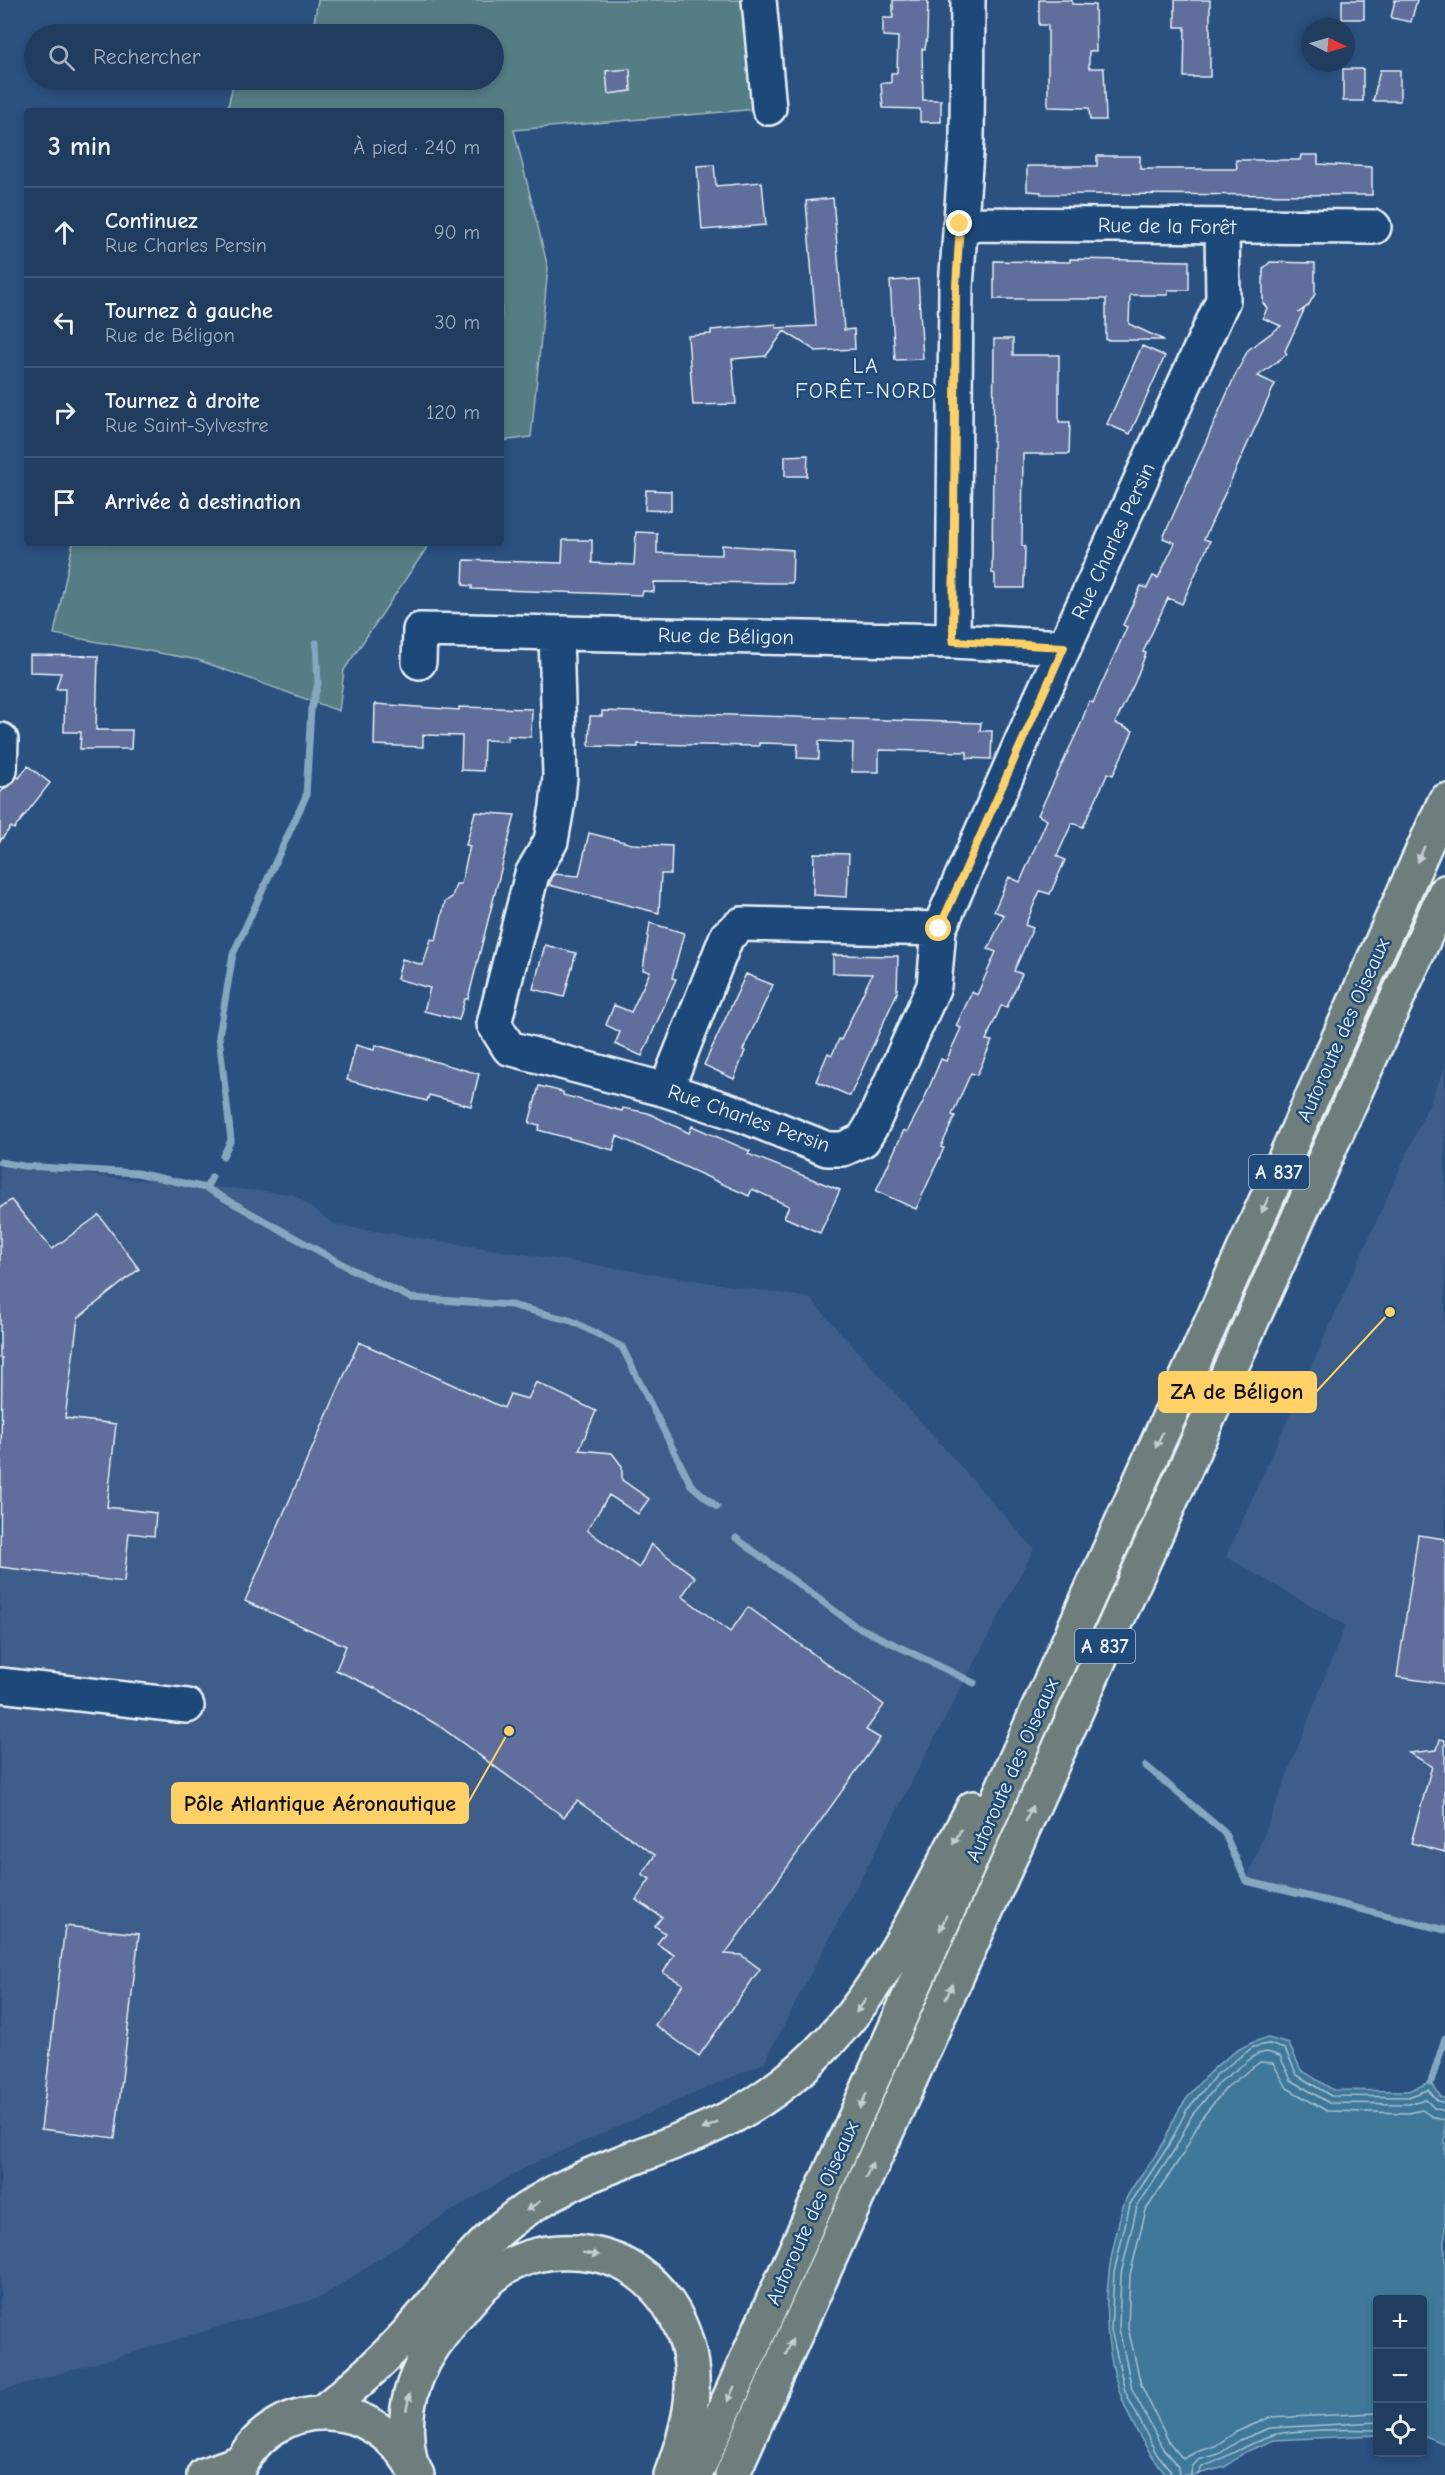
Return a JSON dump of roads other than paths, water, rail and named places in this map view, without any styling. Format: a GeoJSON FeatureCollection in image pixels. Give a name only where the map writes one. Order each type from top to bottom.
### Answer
{"type":"FeatureCollection","features":[{"type":"Feature","properties":{"kind":"main road","name":"Autoroute des Oiseaux"},"geometry":{"type":"LineString","coordinates":[[694,2475],[1445,801]]}},
{"type":"Feature","properties":{"kind":"main road","name":"Autoroute des Oiseaux"},"geometry":{"type":"LineString","coordinates":[[732,2475],[1445,892]]}},
{"type":"Feature","properties":{"kind":"main road"},"geometry":{"type":"LineString","coordinates":[[321,2413],[351,2389],[388,2354],[474,2256],[504,2226],[528,2209],[577,2182],[735,2115],[771,2092],[828,2045],[854,2015],[882,1975],[1113,1544]]}},
{"type":"Feature","properties":{"kind":"main road"},"geometry":{"type":"LineString","coordinates":[[413,2467],[405,2438],[408,2399],[417,2374],[441,2335],[464,2307],[505,2268],[541,2254],[574,2252],[607,2257],[626,2264],[658,2289],[679,2319],[690,2357],[692,2394],[671,2475]]}},
{"type":"Feature","properties":{"kind":"main road"},"geometry":{"type":"LineString","coordinates":[[738,2475],[765,2401]]}},
{"type":"Feature","properties":{"kind":"main road"},"geometry":{"type":"LineString","coordinates":[[204,2475],[238,2468],[253,2446],[275,2427],[302,2416],[321,2413],[351,2416],[378,2427],[401,2447],[413,2467]]}},
{"type":"Feature","properties":{"kind":"street"},"geometry":{"type":"LineString","coordinates":[[759,0],[769,108]]}},
{"type":"Feature","properties":{"kind":"street"},"geometry":{"type":"LineString","coordinates":[[953,641],[956,286],[967,141],[968,0]]}},
{"type":"Feature","properties":{"kind":"street","name":"Rue de la Forêt"},"geometry":{"type":"LineString","coordinates":[[960,224],[1374,227]]}},
{"type":"Feature","properties":{"kind":"street","name":"Rue Charles Persin"},"geometry":{"type":"LineString","coordinates":[[556,633],[560,777],[551,841],[532,874],[495,1024],[509,1048],[666,1090],[745,1116],[827,1149],[843,1149],[863,1140],[872,1125],[934,986],[939,929],[1064,647],[1223,300],[1222,226]]}},
{"type":"Feature","properties":{"kind":"street","name":"Rue de Béligon"},"geometry":{"type":"LineString","coordinates":[[419,662],[420,630],[953,641],[1064,647]]}},
{"type":"Feature","properties":{"kind":"street"},"geometry":{"type":"LineString","coordinates":[[666,1090],[727,936],[742,924],[939,929]]}},
{"type":"Feature","properties":{"kind":"street"},"geometry":{"type":"LineString","coordinates":[[0,1685],[187,1706]]}},
{"type":"Feature","properties":{"kind":"water"},"geometry":{"type":"Polygon","coordinates":[[[1268,2038],[1289,2044],[1301,2070],[1333,2090],[1408,2091],[1431,2082],[1441,2097],[1445,2098],[1445,2444],[1427,2437],[1427,2295],[1373,2295],[1373,2435],[1274,2440],[1245,2452],[1225,2467],[1194,2475],[1167,2475],[1132,2422],[1120,2394],[1112,2364],[1108,2334],[1109,2272],[1123,2205],[1161,2148],[1174,2119],[1189,2096],[1219,2064],[1255,2041],[1268,2038]]]}},
{"type":"Feature","properties":{"kind":"waterway"},"geometry":{"type":"LineString","coordinates":[[223,1156],[231,1140],[219,1036],[233,954],[306,796],[311,709],[318,684],[316,643]]}},
{"type":"Feature","properties":{"kind":"waterway"},"geometry":{"type":"LineString","coordinates":[[0,1162],[23,1166],[137,1173],[206,1188],[212,1177]]}},
{"type":"Feature","properties":{"kind":"waterway"},"geometry":{"type":"LineString","coordinates":[[206,1188],[351,1269],[411,1298],[511,1305],[572,1321],[622,1347],[691,1485],[717,1507]]}},
{"type":"Feature","properties":{"kind":"waterway"},"geometry":{"type":"LineString","coordinates":[[736,1538],[854,1625],[974,1683]]}},
{"type":"Feature","properties":{"kind":"waterway"},"geometry":{"type":"LineString","coordinates":[[1146,1766],[1224,1832],[1246,1881],[1445,1930]]}},
{"type":"Feature","properties":{"kind":"waterway"},"geometry":{"type":"LineString","coordinates":[[1431,2082],[1445,2038]]}},
{"type":"Feature","properties":{"kind":"place","name":"ZA de Béligon"},"geometry":{"type":"Point","coordinates":[1390,1312]}},
{"type":"Feature","properties":{"kind":"place","name":"Pôle Atlantique Aéronautique"},"geometry":{"type":"Point","coordinates":[509,1731]}},
{"type":"Feature","properties":{"kind":"district","name":"LA FORÊT-NORD"},"geometry":{"type":"Point","coordinates":[866,378]}}]}
